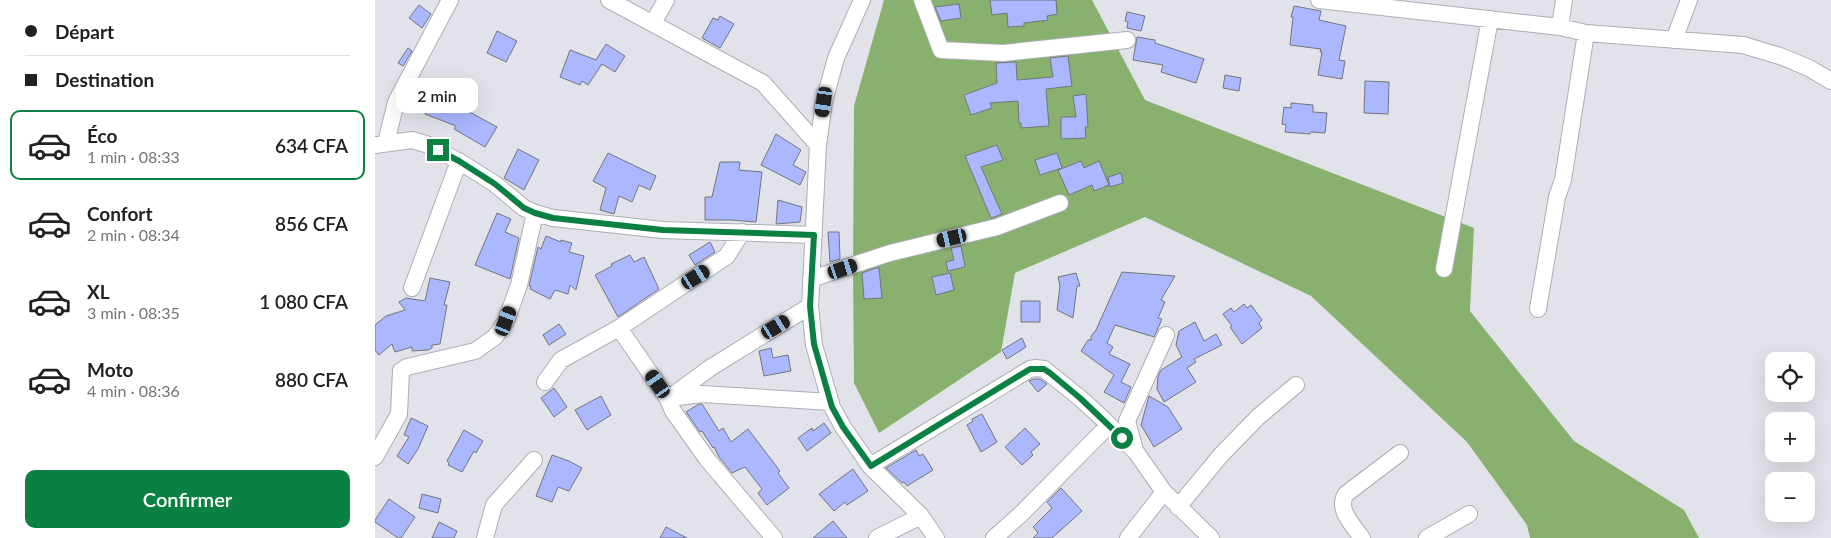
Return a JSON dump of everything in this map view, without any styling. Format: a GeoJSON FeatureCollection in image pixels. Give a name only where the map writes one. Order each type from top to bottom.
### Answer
{"type":"FeatureCollection","features":[{"type":"Feature","properties":{"kind":"street"},"geometry":{"type":"LineString","coordinates":[[450,0],[396,102],[380,144],[412,140],[429,145],[495,184],[514,201],[535,213],[553,218],[663,230],[814,235]]}},
{"type":"Feature","properties":{"kind":"street"},"geometry":{"type":"LineString","coordinates":[[609,0],[763,83],[818,144]]}},
{"type":"Feature","properties":{"kind":"street"},"geometry":{"type":"LineString","coordinates":[[653,23],[666,0]]}},
{"type":"Feature","properties":{"kind":"street"},"geometry":{"type":"LineString","coordinates":[[863,0],[836,58],[824,102],[818,144],[810,306],[814,344],[831,402],[843,427],[871,466],[921,516],[936,538]]}},
{"type":"Feature","properties":{"kind":"street"},"geometry":{"type":"LineString","coordinates":[[922,0],[941,50],[1003,53],[1127,40]]}},
{"type":"Feature","properties":{"kind":"street"},"geometry":{"type":"LineString","coordinates":[[1319,0],[1360,3],[1560,27],[1587,33],[1743,45],[1762,50],[1809,68],[1831,81]]}},
{"type":"Feature","properties":{"kind":"street"},"geometry":{"type":"LineString","coordinates":[[1560,27],[1564,0]]}},
{"type":"Feature","properties":{"kind":"street"},"geometry":{"type":"LineString","coordinates":[[1674,40],[1689,0]]}},
{"type":"Feature","properties":{"kind":"street"},"geometry":{"type":"LineString","coordinates":[[1445,269],[1490,19]]}},
{"type":"Feature","properties":{"kind":"street"},"geometry":{"type":"LineString","coordinates":[[1538,309],[1557,197],[1563,180],[1587,33]]}},
{"type":"Feature","properties":{"kind":"street"},"geometry":{"type":"LineString","coordinates":[[412,288],[459,161]]}},
{"type":"Feature","properties":{"kind":"street"},"geometry":{"type":"LineString","coordinates":[[811,279],[890,253],[997,227],[1060,203]]}},
{"type":"Feature","properties":{"kind":"street"},"geometry":{"type":"LineString","coordinates":[[375,457],[399,414],[401,371],[407,367],[475,351],[495,337],[506,321],[519,285],[535,213]]}},
{"type":"Feature","properties":{"kind":"street"},"geometry":{"type":"LineString","coordinates":[[545,382],[561,360],[619,328],[727,256],[742,232]]}},
{"type":"Feature","properties":{"kind":"street"},"geometry":{"type":"LineString","coordinates":[[668,399],[710,368],[810,306]]}},
{"type":"Feature","properties":{"kind":"street"},"geometry":{"type":"LineString","coordinates":[[619,328],[707,459],[774,538]]}},
{"type":"Feature","properties":{"kind":"street"},"geometry":{"type":"LineString","coordinates":[[1135,452],[1127,421],[1166,335]]}},
{"type":"Feature","properties":{"kind":"street"},"geometry":{"type":"LineString","coordinates":[[871,466],[1030,369],[1044,369],[1109,425],[1135,452],[1164,492],[1211,538]]}},
{"type":"Feature","properties":{"kind":"street"},"geometry":{"type":"LineString","coordinates":[[1178,507],[1221,455],[1257,417],[1297,385]]}},
{"type":"Feature","properties":{"kind":"street"},"geometry":{"type":"LineString","coordinates":[[668,399],[702,394],[831,402]]}},
{"type":"Feature","properties":{"kind":"street"},"geometry":{"type":"LineString","coordinates":[[994,538],[1109,425]]}},
{"type":"Feature","properties":{"kind":"street"},"geometry":{"type":"LineString","coordinates":[[1362,538],[1344,512],[1341,504],[1343,499],[1346,494],[1400,453]]}},
{"type":"Feature","properties":{"kind":"street"},"geometry":{"type":"LineString","coordinates":[[485,538],[493,505],[534,460]]}},
{"type":"Feature","properties":{"kind":"street"},"geometry":{"type":"LineString","coordinates":[[1128,538],[1164,492]]}},
{"type":"Feature","properties":{"kind":"street"},"geometry":{"type":"LineString","coordinates":[[1427,538],[1469,514]]}},
{"type":"Feature","properties":{"kind":"street"},"geometry":{"type":"LineString","coordinates":[[877,538],[921,516]]}},
{"type":"Feature","properties":{"kind":"green space"},"geometry":{"type":"Polygon","coordinates":[[[884,0],[1092,0],[1145,100],[1474,228],[1470,311],[1574,441],[1684,510],[1699,538],[1530,538],[1527,525],[1467,442],[1311,296],[1145,217],[1015,273],[1001,352],[879,433],[854,383],[854,106],[884,0]]]}},
{"type":"Feature","properties":{"kind":"building"},"geometry":{"type":"Polygon","coordinates":[[[990,0],[1056,0],[1057,14],[1047,16],[1048,20],[1024,23],[1024,26],[1008,27],[1007,13],[992,15],[990,0]]]}},
{"type":"Feature","properties":{"kind":"building"},"geometry":{"type":"Polygon","coordinates":[[[959,4],[961,18],[941,21],[935,7],[959,4]]]}},
{"type":"Feature","properties":{"kind":"building"},"geometry":{"type":"Polygon","coordinates":[[[419,5],[431,14],[422,28],[409,18],[419,5]]]}},
{"type":"Feature","properties":{"kind":"building"},"geometry":{"type":"Polygon","coordinates":[[[1294,6],[1321,11],[1319,20],[1346,26],[1339,60],[1345,61],[1342,79],[1318,75],[1321,49],[1290,45],[1293,17],[1291,17],[1294,6]]]}},
{"type":"Feature","properties":{"kind":"building"},"geometry":{"type":"Polygon","coordinates":[[[1127,12],[1145,16],[1141,31],[1127,28],[1128,22],[1125,21],[1127,12]]]}},
{"type":"Feature","properties":{"kind":"building"},"geometry":{"type":"Polygon","coordinates":[[[720,16],[734,24],[720,48],[702,38],[713,18],[718,20],[720,16]]]}},
{"type":"Feature","properties":{"kind":"building"},"geometry":{"type":"Polygon","coordinates":[[[497,31],[517,41],[506,62],[487,53],[497,31]]]}},
{"type":"Feature","properties":{"kind":"building"},"geometry":{"type":"Polygon","coordinates":[[[1137,37],[1155,40],[1155,43],[1204,59],[1196,83],[1161,72],[1163,65],[1133,60],[1137,37]]]}},
{"type":"Feature","properties":{"kind":"building"},"geometry":{"type":"Polygon","coordinates":[[[606,44],[625,56],[615,72],[602,64],[588,85],[582,81],[580,85],[560,77],[570,50],[596,60],[606,44]]]}},
{"type":"Feature","properties":{"kind":"building"},"geometry":{"type":"Polygon","coordinates":[[[408,48],[412,51],[403,66],[398,63],[408,48]]]}},
{"type":"Feature","properties":{"kind":"building"},"geometry":{"type":"Polygon","coordinates":[[[1068,56],[1072,86],[1046,89],[1049,126],[1021,128],[1018,101],[990,103],[992,108],[971,115],[964,95],[997,83],[996,63],[1016,62],[1017,80],[1053,77],[1050,58],[1068,56]]]}},
{"type":"Feature","properties":{"kind":"building"},"geometry":{"type":"Polygon","coordinates":[[[1225,75],[1241,78],[1239,91],[1223,88],[1225,75]]]}},
{"type":"Feature","properties":{"kind":"building"},"geometry":{"type":"Polygon","coordinates":[[[1365,81],[1389,82],[1388,114],[1364,113],[1365,81]]]}},
{"type":"Feature","properties":{"kind":"building"},"geometry":{"type":"Polygon","coordinates":[[[435,93],[497,127],[485,147],[454,129],[456,126],[425,114],[435,93]]]}},
{"type":"Feature","properties":{"kind":"building"},"geometry":{"type":"Polygon","coordinates":[[[1086,94],[1088,127],[1085,127],[1086,138],[1061,139],[1061,117],[1076,117],[1073,96],[1086,94]]]}},
{"type":"Feature","properties":{"kind":"building"},"geometry":{"type":"Polygon","coordinates":[[[1291,103],[1313,105],[1313,112],[1327,113],[1325,133],[1285,132],[1286,125],[1282,124],[1284,107],[1291,108],[1291,103]]]}},
{"type":"Feature","properties":{"kind":"building"},"geometry":{"type":"Polygon","coordinates":[[[776,134],[801,150],[793,165],[806,172],[800,185],[761,165],[776,134]]]}},
{"type":"Feature","properties":{"kind":"building"},"geometry":{"type":"Polygon","coordinates":[[[997,145],[1003,160],[981,167],[1002,214],[991,218],[965,156],[997,145]]]}},
{"type":"Feature","properties":{"kind":"building"},"geometry":{"type":"Polygon","coordinates":[[[518,149],[539,160],[524,190],[504,178],[518,149]]]}},
{"type":"Feature","properties":{"kind":"building"},"geometry":{"type":"Polygon","coordinates":[[[608,153],[656,176],[650,190],[639,185],[632,202],[619,196],[614,214],[600,210],[606,188],[593,181],[608,153]]]}},
{"type":"Feature","properties":{"kind":"building"},"geometry":{"type":"Polygon","coordinates":[[[1057,153],[1062,168],[1040,175],[1035,160],[1057,153]]]}},
{"type":"Feature","properties":{"kind":"building"},"geometry":{"type":"Polygon","coordinates":[[[1081,161],[1084,168],[1099,161],[1109,185],[1094,191],[1092,185],[1069,195],[1058,170],[1081,161]]]}},
{"type":"Feature","properties":{"kind":"building"},"geometry":{"type":"Polygon","coordinates":[[[720,162],[740,162],[739,170],[762,172],[756,222],[705,220],[705,197],[712,197],[720,162]]]}},
{"type":"Feature","properties":{"kind":"building"},"geometry":{"type":"Polygon","coordinates":[[[1121,173],[1123,183],[1110,187],[1108,177],[1121,173]]]}},
{"type":"Feature","properties":{"kind":"building"},"geometry":{"type":"Polygon","coordinates":[[[778,200],[802,207],[800,222],[776,224],[778,200]]]}},
{"type":"Feature","properties":{"kind":"building"},"geometry":{"type":"Polygon","coordinates":[[[497,213],[511,219],[505,232],[519,238],[510,279],[475,265],[497,213]]]}},
{"type":"Feature","properties":{"kind":"building"},"geometry":{"type":"Polygon","coordinates":[[[828,232],[839,232],[840,259],[830,262],[828,232]]]}},
{"type":"Feature","properties":{"kind":"building"},"geometry":{"type":"Polygon","coordinates":[[[546,236],[561,242],[561,240],[572,243],[569,252],[584,256],[576,290],[570,285],[568,294],[555,290],[550,299],[530,289],[531,286],[529,286],[538,247],[541,249],[546,236]]]}},
{"type":"Feature","properties":{"kind":"building"},"geometry":{"type":"Polygon","coordinates":[[[710,242],[715,252],[695,265],[689,255],[710,242]]]}},
{"type":"Feature","properties":{"kind":"building"},"geometry":{"type":"Polygon","coordinates":[[[961,246],[965,267],[948,271],[946,262],[954,260],[951,248],[961,246]]]}},
{"type":"Feature","properties":{"kind":"building"},"geometry":{"type":"Polygon","coordinates":[[[630,255],[634,262],[644,257],[659,289],[618,317],[595,275],[612,266],[611,264],[630,255]]]}},
{"type":"Feature","properties":{"kind":"building"},"geometry":{"type":"Polygon","coordinates":[[[879,268],[882,298],[864,299],[862,273],[879,268]]]}},
{"type":"Feature","properties":{"kind":"building"},"geometry":{"type":"Polygon","coordinates":[[[1122,272],[1175,276],[1161,300],[1165,302],[1158,318],[1162,319],[1154,337],[1115,325],[1107,343],[1113,347],[1109,354],[1130,364],[1121,382],[1131,387],[1124,403],[1104,392],[1114,375],[1081,351],[1088,340],[1091,340],[1091,336],[1096,330],[1122,272]]]}},
{"type":"Feature","properties":{"kind":"building"},"geometry":{"type":"Polygon","coordinates":[[[950,273],[954,290],[936,295],[932,277],[950,273]]]}},
{"type":"Feature","properties":{"kind":"building"},"geometry":{"type":"Polygon","coordinates":[[[1076,273],[1080,286],[1077,286],[1073,318],[1057,310],[1060,286],[1058,277],[1076,273]]]}},
{"type":"Feature","properties":{"kind":"building"},"geometry":{"type":"Polygon","coordinates":[[[430,278],[450,282],[444,305],[447,305],[440,344],[432,345],[432,348],[428,350],[412,351],[412,347],[395,352],[392,344],[379,355],[375,350],[375,325],[386,316],[405,310],[399,302],[406,298],[425,301],[430,278]]]}},
{"type":"Feature","properties":{"kind":"building"},"geometry":{"type":"Polygon","coordinates":[[[1021,301],[1040,301],[1040,322],[1021,322],[1021,301]]]}},
{"type":"Feature","properties":{"kind":"building"},"geometry":{"type":"Polygon","coordinates":[[[1244,304],[1247,308],[1251,305],[1262,320],[1259,323],[1262,328],[1242,344],[1223,314],[1231,308],[1234,312],[1244,304]]]}},
{"type":"Feature","properties":{"kind":"building"},"geometry":{"type":"Polygon","coordinates":[[[1195,322],[1204,341],[1216,334],[1222,345],[1194,359],[1196,362],[1187,368],[1196,382],[1164,402],[1157,389],[1158,376],[1161,370],[1182,357],[1176,345],[1179,331],[1195,322]]]}},
{"type":"Feature","properties":{"kind":"building"},"geometry":{"type":"Polygon","coordinates":[[[559,324],[566,334],[549,345],[543,335],[559,324]]]}},
{"type":"Feature","properties":{"kind":"building"},"geometry":{"type":"Polygon","coordinates":[[[1022,338],[1026,347],[1007,359],[1002,350],[1022,338]]]}},
{"type":"Feature","properties":{"kind":"building"},"geometry":{"type":"Polygon","coordinates":[[[771,348],[773,358],[788,355],[791,371],[764,376],[759,351],[771,348]]]}},
{"type":"Feature","properties":{"kind":"building"},"geometry":{"type":"Polygon","coordinates":[[[1040,379],[1047,384],[1038,392],[1029,381],[1040,379]]]}},
{"type":"Feature","properties":{"kind":"building"},"geometry":{"type":"Polygon","coordinates":[[[554,388],[567,407],[554,417],[541,398],[554,388]]]}},
{"type":"Feature","properties":{"kind":"building"},"geometry":{"type":"Polygon","coordinates":[[[601,396],[611,415],[587,430],[575,410],[601,396]]]}},
{"type":"Feature","properties":{"kind":"building"},"geometry":{"type":"Polygon","coordinates":[[[1149,396],[1168,407],[1182,429],[1154,447],[1141,425],[1149,396]]]}},
{"type":"Feature","properties":{"kind":"building"},"geometry":{"type":"Polygon","coordinates":[[[702,404],[719,431],[723,428],[731,442],[748,429],[780,471],[778,473],[789,488],[767,505],[758,493],[762,489],[745,467],[732,473],[686,412],[702,404]]]}},
{"type":"Feature","properties":{"kind":"building"},"geometry":{"type":"Polygon","coordinates":[[[982,414],[997,442],[981,452],[967,425],[973,421],[972,419],[982,414]]]}},
{"type":"Feature","properties":{"kind":"building"},"geometry":{"type":"Polygon","coordinates":[[[411,418],[428,426],[418,449],[408,464],[397,456],[409,437],[404,435],[411,418]]]}},
{"type":"Feature","properties":{"kind":"building"},"geometry":{"type":"Polygon","coordinates":[[[824,423],[831,433],[807,451],[798,438],[812,428],[813,431],[824,423]]]}},
{"type":"Feature","properties":{"kind":"building"},"geometry":{"type":"Polygon","coordinates":[[[1025,428],[1040,444],[1031,452],[1033,455],[1022,465],[1005,447],[1025,428]]]}},
{"type":"Feature","properties":{"kind":"building"},"geometry":{"type":"Polygon","coordinates":[[[464,430],[483,441],[476,453],[474,451],[462,472],[448,465],[447,461],[464,430]]]}},
{"type":"Feature","properties":{"kind":"building"},"geometry":{"type":"Polygon","coordinates":[[[916,450],[919,456],[923,454],[933,470],[907,486],[886,468],[916,450]]]}},
{"type":"Feature","properties":{"kind":"building"},"geometry":{"type":"Polygon","coordinates":[[[552,455],[582,468],[569,491],[558,487],[552,502],[536,496],[552,455]]]}},
{"type":"Feature","properties":{"kind":"building"},"geometry":{"type":"Polygon","coordinates":[[[853,469],[868,491],[847,505],[845,502],[834,511],[819,494],[853,469]]]}},
{"type":"Feature","properties":{"kind":"building"},"geometry":{"type":"Polygon","coordinates":[[[1061,488],[1082,511],[1052,538],[1033,538],[1038,533],[1033,527],[1052,508],[1047,502],[1061,488]]]}},
{"type":"Feature","properties":{"kind":"building"},"geometry":{"type":"Polygon","coordinates":[[[422,494],[441,499],[438,513],[419,508],[422,494]]]}},
{"type":"Feature","properties":{"kind":"building"},"geometry":{"type":"Polygon","coordinates":[[[389,499],[415,517],[401,538],[398,538],[375,522],[389,499]]]}},
{"type":"Feature","properties":{"kind":"building"},"geometry":{"type":"Polygon","coordinates":[[[833,521],[847,538],[813,538],[833,521]]]}},
{"type":"Feature","properties":{"kind":"building"},"geometry":{"type":"Polygon","coordinates":[[[439,522],[457,531],[454,538],[432,538],[439,522]]]}},
{"type":"Feature","properties":{"kind":"building"},"geometry":{"type":"Polygon","coordinates":[[[666,527],[687,538],[660,538],[666,527]]]}},
{"type":"Feature","properties":{"kind":"route"},"geometry":{"type":"LineString","coordinates":[[438,150],[495,184],[524,208],[553,218],[663,230],[814,235],[810,306],[814,344],[832,407],[843,427],[871,466],[1030,369],[1036,368],[1044,369],[1050,373],[1080,398],[1122,438]]}}]}
